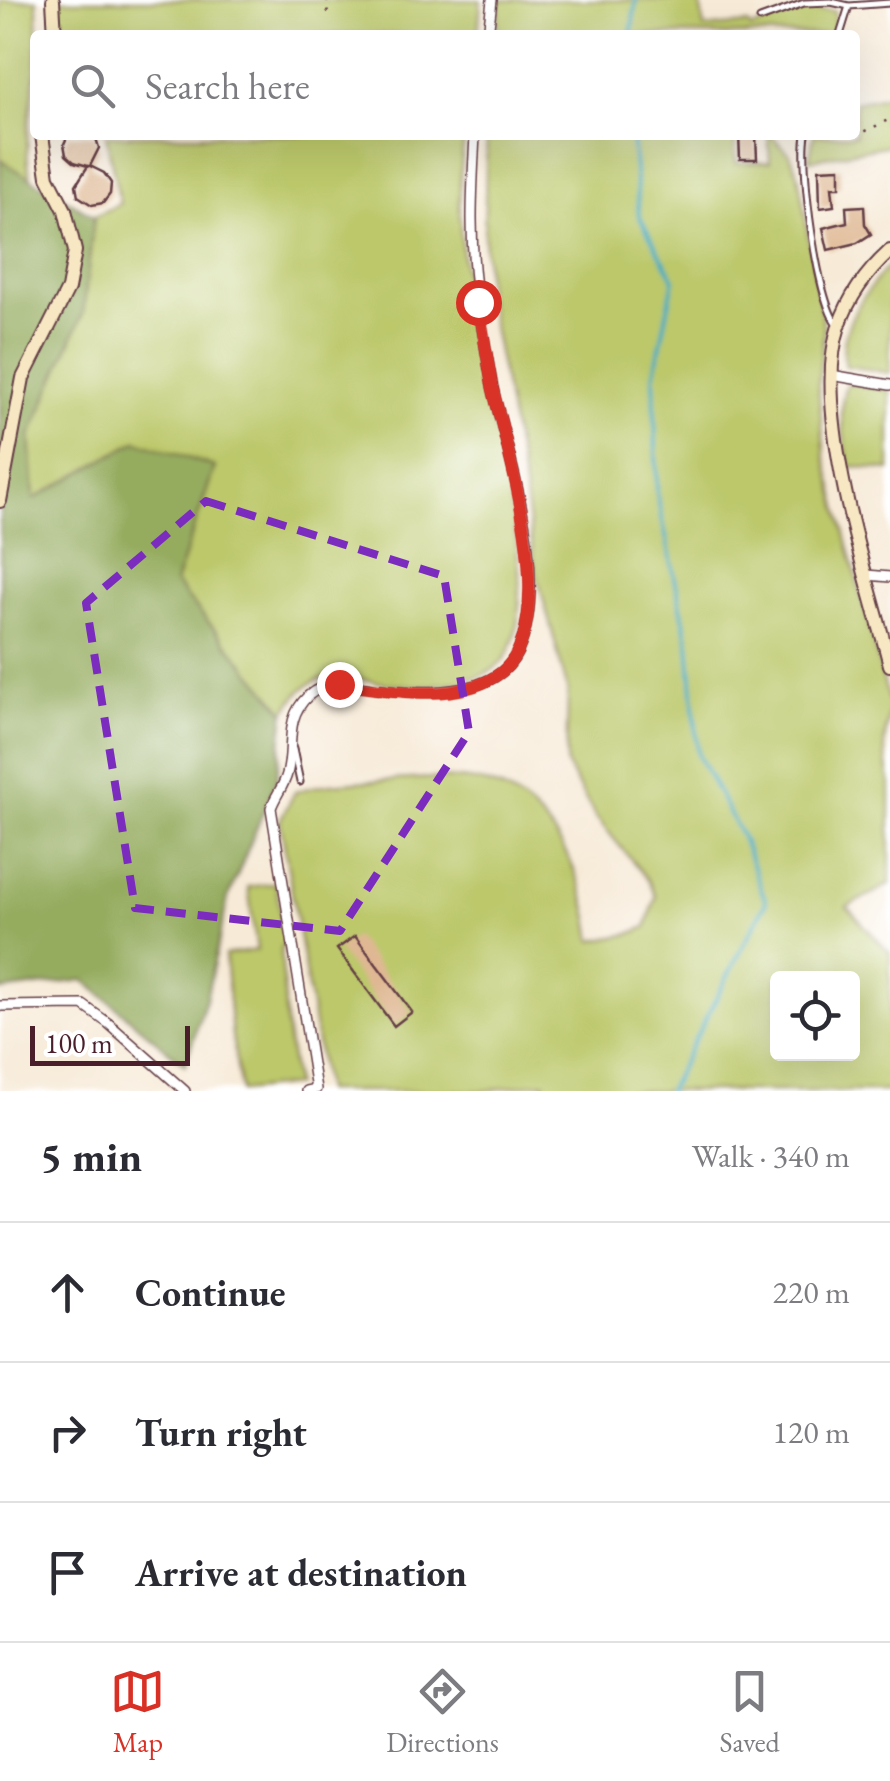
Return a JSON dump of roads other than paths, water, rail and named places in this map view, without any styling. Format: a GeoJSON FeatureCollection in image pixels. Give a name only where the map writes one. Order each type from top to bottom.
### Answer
{"type":"FeatureCollection","features":[{"type":"Feature","properties":{"kind":"main road"},"geometry":{"type":"LineString","coordinates":[[53,0],[54,30]]}},
{"type":"Feature","properties":{"kind":"main road"},"geometry":{"type":"LineString","coordinates":[[0,501],[24,378],[68,289],[76,251],[65,210],[48,176],[43,140]]}},
{"type":"Feature","properties":{"kind":"main road"},"geometry":{"type":"LineString","coordinates":[[890,250],[860,283],[839,326],[831,375],[840,458],[890,665]]}},
{"type":"Feature","properties":{"kind":"street"},"geometry":{"type":"LineString","coordinates":[[489,30],[492,0]]}},
{"type":"Feature","properties":{"kind":"street"},"geometry":{"type":"LineString","coordinates":[[306,1091],[316,1088],[271,808],[287,774],[292,718],[307,697],[322,687],[339,684],[420,692],[481,684],[496,676],[518,652],[528,616],[530,572],[516,479],[492,385],[473,262],[470,229],[474,140]]}},
{"type":"Feature","properties":{"kind":"street"},"geometry":{"type":"LineString","coordinates":[[831,375],[890,385]]}},
{"type":"Feature","properties":{"kind":"street"},"geometry":{"type":"LineString","coordinates":[[867,576],[890,577]]}},
{"type":"Feature","properties":{"kind":"street"},"geometry":{"type":"LineString","coordinates":[[0,1006],[83,1005],[185,1091]]}},
{"type":"Feature","properties":{"kind":"lane"},"geometry":{"type":"LineString","coordinates":[[760,19],[804,2],[831,1],[849,6],[890,3]]}},
{"type":"Feature","properties":{"kind":"lane"},"geometry":{"type":"LineString","coordinates":[[842,30],[849,6]]}},
{"type":"Feature","properties":{"kind":"lane"},"geometry":{"type":"LineString","coordinates":[[805,140],[803,162],[818,256],[828,311],[839,326]]}},
{"type":"Feature","properties":{"kind":"lane"},"geometry":{"type":"LineString","coordinates":[[289,731],[300,782]]}},
{"type":"Feature","properties":{"kind":"waterway"},"geometry":{"type":"LineString","coordinates":[[632,30],[636,0]]}},
{"type":"Feature","properties":{"kind":"waterway"},"geometry":{"type":"LineString","coordinates":[[632,140],[639,216],[674,279],[654,377],[657,494],[689,644],[698,755],[742,837],[766,902],[668,1091]]}}]}
